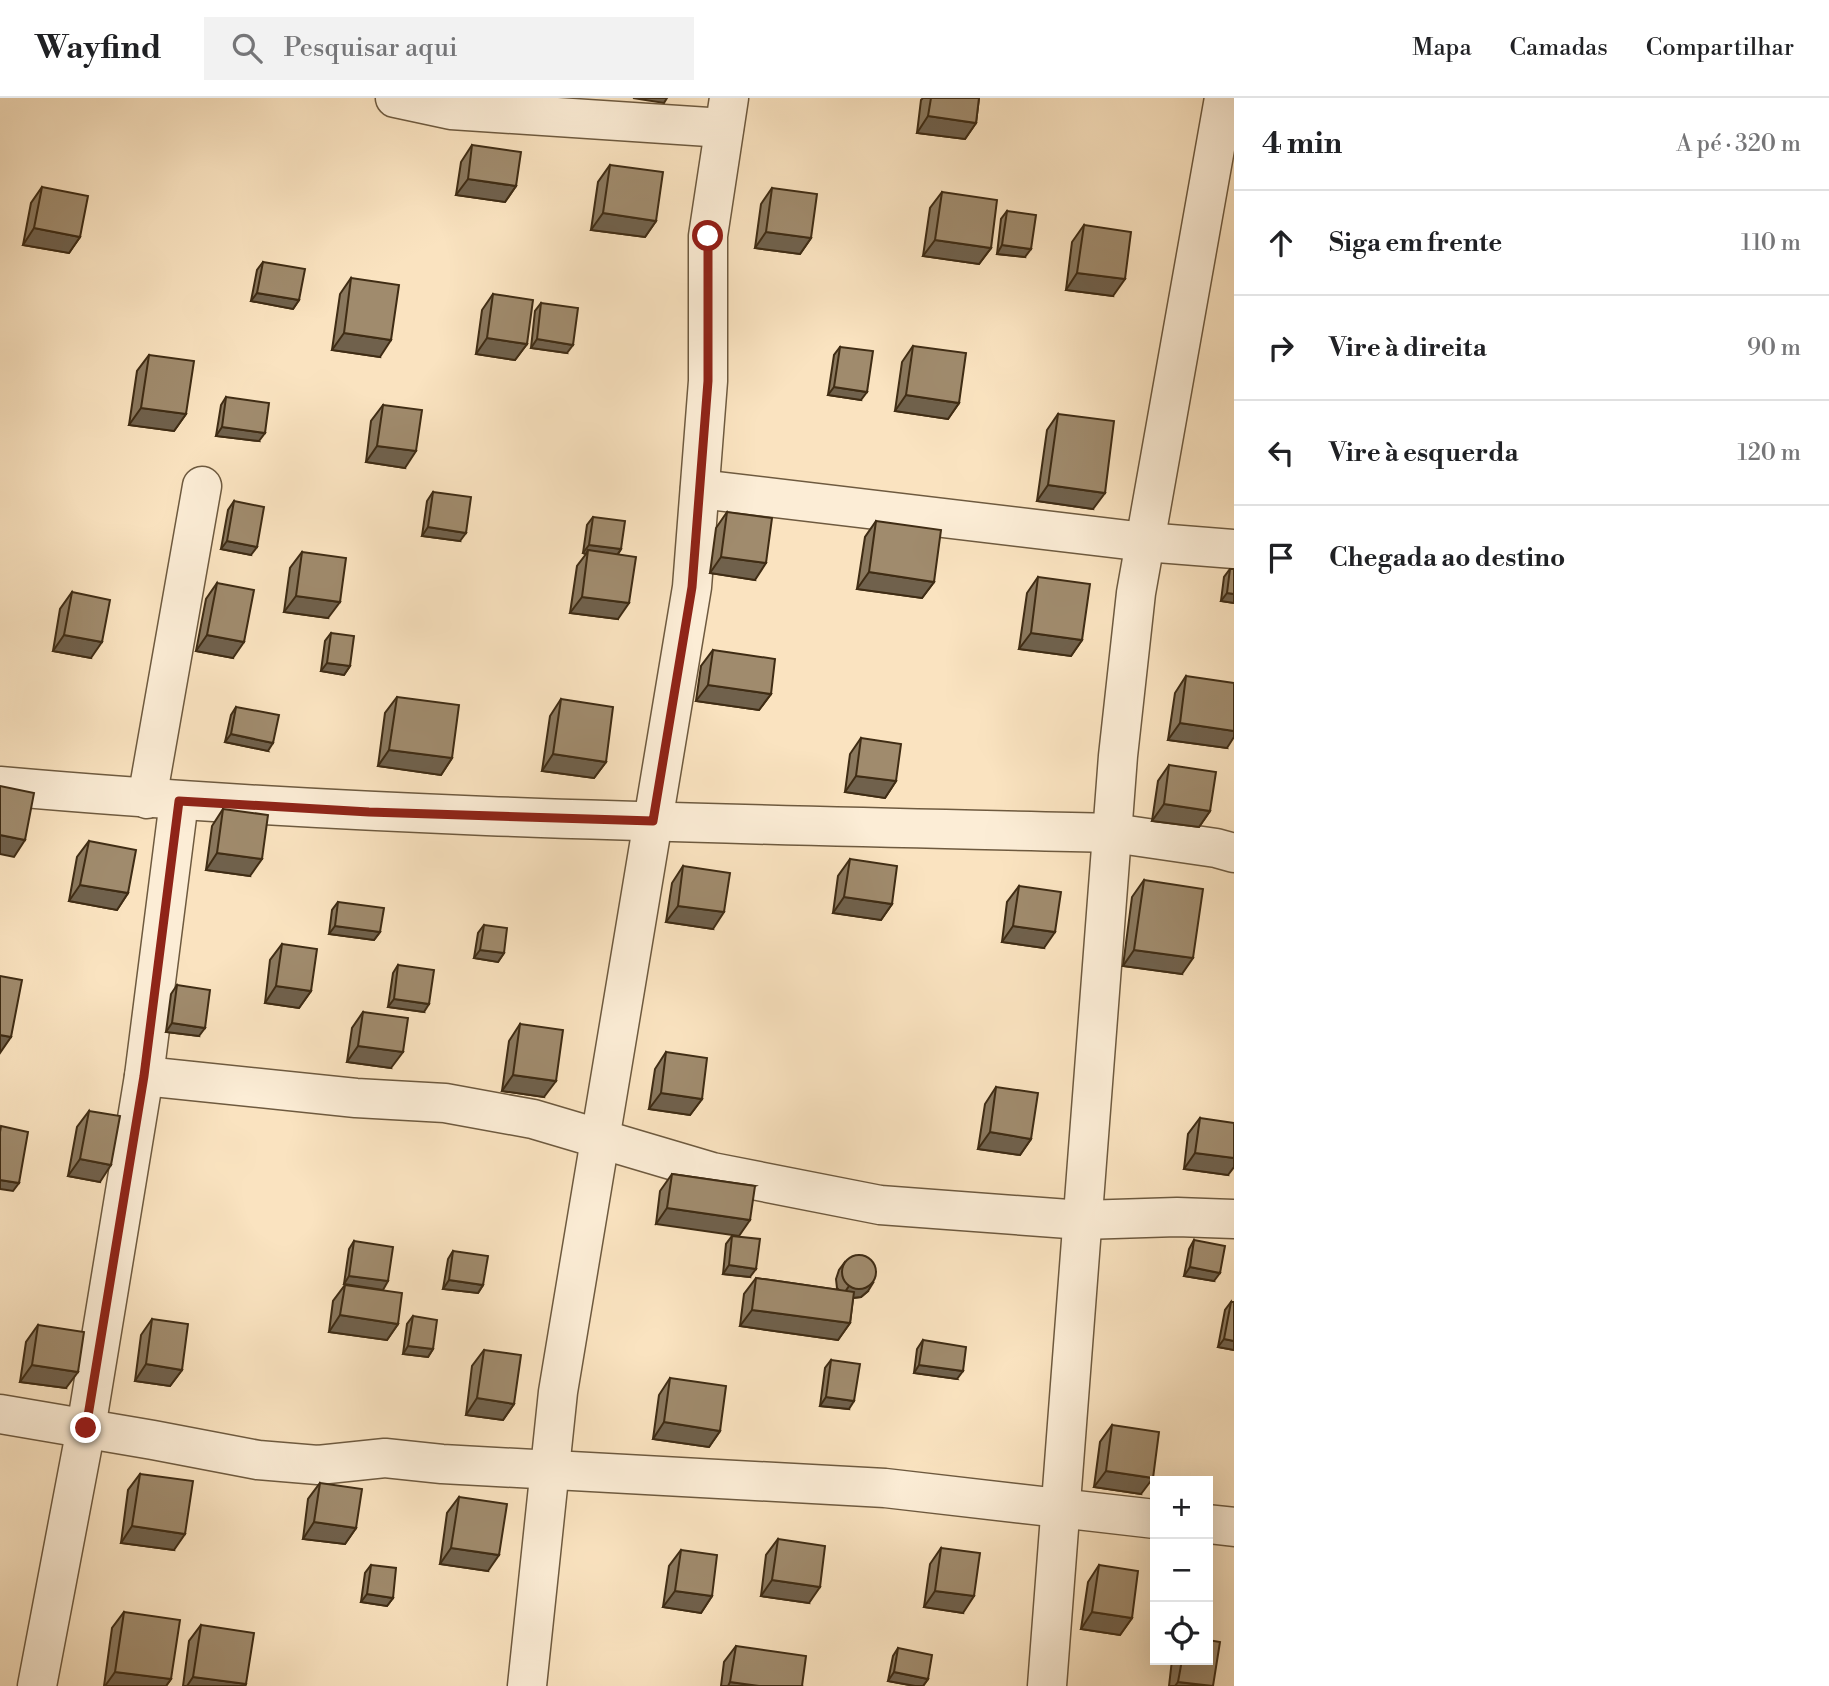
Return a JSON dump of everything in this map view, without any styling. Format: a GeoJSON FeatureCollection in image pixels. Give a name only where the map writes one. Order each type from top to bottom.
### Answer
{"type":"FeatureCollection","features":[{"type":"Feature","properties":{"kind":"street"},"geometry":{"type":"LineString","coordinates":[[395,98],[451,110],[726,113],[708,236],[708,381],[692,587],[558,1392],[527,1686]]}},
{"type":"Feature","properties":{"kind":"street"},"geometry":{"type":"LineString","coordinates":[[1047,1686],[1112,833],[1136,593],[1224,98]]}},
{"type":"Feature","properties":{"kind":"street"},"geometry":{"type":"LineString","coordinates":[[37,1686],[86,1428],[144,1076],[163,800],[202,486]]}},
{"type":"Feature","properties":{"kind":"street"},"geometry":{"type":"LineString","coordinates":[[700,489],[1145,542],[1234,549]]}},
{"type":"Feature","properties":{"kind":"street"},"geometry":{"type":"LineString","coordinates":[[0,786],[163,800],[369,812],[1112,833],[1234,853]]}},
{"type":"Feature","properties":{"kind":"street"},"geometry":{"type":"LineString","coordinates":[[144,1076],[356,1098],[445,1103],[533,1119],[712,1172],[880,1205],[1082,1220],[1177,1216],[1234,1219]]}},
{"type":"Feature","properties":{"kind":"street"},"geometry":{"type":"LineString","coordinates":[[0,1414],[258,1460],[318,1465],[385,1458],[885,1488],[1150,1517]]}},
{"type":"Feature","properties":{"kind":"street"},"geometry":{"type":"LineString","coordinates":[[1213,1525],[1234,1527]]}},
{"type":"Feature","properties":{"kind":"building"},"geometry":{"type":"Polygon","coordinates":[[[931,98],[979,98],[976,123],[928,116],[931,98]]]}},
{"type":"Feature","properties":{"kind":"building"},"geometry":{"type":"Polygon","coordinates":[[[472,145],[521,152],[516,186],[468,179],[472,145]]]}},
{"type":"Feature","properties":{"kind":"building"},"geometry":{"type":"Polygon","coordinates":[[[610,165],[663,172],[656,221],[603,213],[610,165]]]}},
{"type":"Feature","properties":{"kind":"building"},"geometry":{"type":"Polygon","coordinates":[[[42,187],[88,196],[80,237],[34,228],[42,187]]]}},
{"type":"Feature","properties":{"kind":"building"},"geometry":{"type":"Polygon","coordinates":[[[772,188],[817,194],[811,238],[766,232],[772,188]]]}},
{"type":"Feature","properties":{"kind":"building"},"geometry":{"type":"Polygon","coordinates":[[[942,192],[997,200],[991,248],[935,240],[942,192]]]}},
{"type":"Feature","properties":{"kind":"building"},"geometry":{"type":"Polygon","coordinates":[[[1007,211],[1036,215],[1031,249],[1002,245],[1007,211]]]}},
{"type":"Feature","properties":{"kind":"building"},"geometry":{"type":"Polygon","coordinates":[[[1084,225],[1131,232],[1125,279],[1077,273],[1084,225]]]}},
{"type":"Feature","properties":{"kind":"building"},"geometry":{"type":"Polygon","coordinates":[[[263,262],[305,269],[299,300],[257,293],[263,262]]]}},
{"type":"Feature","properties":{"kind":"building"},"geometry":{"type":"Polygon","coordinates":[[[351,278],[399,285],[391,340],[344,333],[351,278]]]}},
{"type":"Feature","properties":{"kind":"building"},"geometry":{"type":"Polygon","coordinates":[[[493,294],[533,300],[527,344],[487,338],[493,294]]]}},
{"type":"Feature","properties":{"kind":"building"},"geometry":{"type":"Polygon","coordinates":[[[541,303],[578,308],[573,345],[537,339],[541,303]]]}},
{"type":"Feature","properties":{"kind":"building"},"geometry":{"type":"Polygon","coordinates":[[[913,346],[966,353],[959,403],[906,395],[913,346]]]}},
{"type":"Feature","properties":{"kind":"building"},"geometry":{"type":"Polygon","coordinates":[[[840,347],[873,351],[867,392],[834,387],[840,347]]]}},
{"type":"Feature","properties":{"kind":"building"},"geometry":{"type":"Polygon","coordinates":[[[149,355],[194,361],[186,414],[141,408],[149,355]]]}},
{"type":"Feature","properties":{"kind":"building"},"geometry":{"type":"Polygon","coordinates":[[[226,397],[269,403],[265,433],[222,427],[226,397]]]}},
{"type":"Feature","properties":{"kind":"building"},"geometry":{"type":"Polygon","coordinates":[[[383,405],[422,410],[416,451],[377,446],[383,405]]]}},
{"type":"Feature","properties":{"kind":"building"},"geometry":{"type":"Polygon","coordinates":[[[1058,414],[1114,421],[1105,493],[1048,485],[1058,414]]]}},
{"type":"Feature","properties":{"kind":"building"},"geometry":{"type":"Polygon","coordinates":[[[433,492],[471,497],[466,533],[428,527],[433,492]]]}},
{"type":"Feature","properties":{"kind":"building"},"geometry":{"type":"Polygon","coordinates":[[[234,501],[264,507],[257,547],[227,541],[234,501]]]}},
{"type":"Feature","properties":{"kind":"building"},"geometry":{"type":"Polygon","coordinates":[[[727,512],[772,518],[766,563],[721,557],[727,512]]]}},
{"type":"Feature","properties":{"kind":"building"},"geometry":{"type":"Polygon","coordinates":[[[593,517],[625,521],[621,549],[589,545],[593,517]]]}},
{"type":"Feature","properties":{"kind":"building"},"geometry":{"type":"Polygon","coordinates":[[[876,521],[941,530],[934,582],[869,572],[876,521]]]}},
{"type":"Feature","properties":{"kind":"building"},"geometry":{"type":"Polygon","coordinates":[[[588,550],[636,557],[629,603],[582,597],[588,550]]]}},
{"type":"Feature","properties":{"kind":"building"},"geometry":{"type":"Polygon","coordinates":[[[302,552],[346,558],[340,602],[296,596],[302,552]]]}},
{"type":"Feature","properties":{"kind":"building"},"geometry":{"type":"Polygon","coordinates":[[[1230,569],[1234,569],[1234,594],[1227,593],[1230,569]]]}},
{"type":"Feature","properties":{"kind":"building"},"geometry":{"type":"Polygon","coordinates":[[[1038,577],[1090,584],[1082,640],[1031,633],[1038,577]]]}},
{"type":"Feature","properties":{"kind":"building"},"geometry":{"type":"Polygon","coordinates":[[[217,583],[254,590],[244,642],[207,635],[217,583]]]}},
{"type":"Feature","properties":{"kind":"building"},"geometry":{"type":"Polygon","coordinates":[[[72,592],[110,600],[102,642],[64,635],[72,592]]]}},
{"type":"Feature","properties":{"kind":"building"},"geometry":{"type":"Polygon","coordinates":[[[331,633],[354,636],[350,666],[327,663],[331,633]]]}},
{"type":"Feature","properties":{"kind":"building"},"geometry":{"type":"Polygon","coordinates":[[[713,650],[775,659],[771,694],[708,685],[713,650]]]}},
{"type":"Feature","properties":{"kind":"building"},"geometry":{"type":"Polygon","coordinates":[[[1186,676],[1234,683],[1234,731],[1180,723],[1186,676]]]}},
{"type":"Feature","properties":{"kind":"building"},"geometry":{"type":"Polygon","coordinates":[[[397,697],[459,705],[452,758],[389,750],[397,697]]]}},
{"type":"Feature","properties":{"kind":"building"},"geometry":{"type":"Polygon","coordinates":[[[561,699],[613,707],[606,762],[553,754],[561,699]]]}},
{"type":"Feature","properties":{"kind":"building"},"geometry":{"type":"Polygon","coordinates":[[[236,707],[279,715],[273,743],[231,734],[236,707]]]}},
{"type":"Feature","properties":{"kind":"building"},"geometry":{"type":"Polygon","coordinates":[[[861,738],[901,744],[896,781],[856,776],[861,738]]]}},
{"type":"Feature","properties":{"kind":"building"},"geometry":{"type":"Polygon","coordinates":[[[1169,765],[1216,772],[1210,811],[1164,804],[1169,765]]]}},
{"type":"Feature","properties":{"kind":"building"},"geometry":{"type":"Polygon","coordinates":[[[0,786],[34,793],[25,840],[0,835],[0,786]]]}},
{"type":"Feature","properties":{"kind":"building"},"geometry":{"type":"Polygon","coordinates":[[[223,809],[268,815],[262,859],[217,853],[223,809]]]}},
{"type":"Feature","properties":{"kind":"building"},"geometry":{"type":"Polygon","coordinates":[[[89,841],[136,850],[128,893],[80,885],[89,841]]]}},
{"type":"Feature","properties":{"kind":"building"},"geometry":{"type":"Polygon","coordinates":[[[850,859],[897,866],[892,904],[844,897],[850,859]]]}},
{"type":"Feature","properties":{"kind":"building"},"geometry":{"type":"Polygon","coordinates":[[[683,866],[730,873],[724,912],[678,906],[683,866]]]}},
{"type":"Feature","properties":{"kind":"building"},"geometry":{"type":"Polygon","coordinates":[[[1144,880],[1203,889],[1193,958],[1134,950],[1144,880]]]}},
{"type":"Feature","properties":{"kind":"building"},"geometry":{"type":"Polygon","coordinates":[[[1019,886],[1061,892],[1055,932],[1013,926],[1019,886]]]}},
{"type":"Feature","properties":{"kind":"building"},"geometry":{"type":"Polygon","coordinates":[[[338,902],[384,908],[380,932],[335,926],[338,902]]]}},
{"type":"Feature","properties":{"kind":"building"},"geometry":{"type":"Polygon","coordinates":[[[484,925],[507,928],[504,953],[480,950],[484,925]]]}},
{"type":"Feature","properties":{"kind":"building"},"geometry":{"type":"Polygon","coordinates":[[[282,944],[317,949],[311,991],[276,986],[282,944]]]}},
{"type":"Feature","properties":{"kind":"building"},"geometry":{"type":"Polygon","coordinates":[[[398,965],[434,970],[429,1004],[394,999],[398,965]]]}},
{"type":"Feature","properties":{"kind":"building"},"geometry":{"type":"Polygon","coordinates":[[[0,976],[22,980],[11,1037],[0,1035],[0,976]]]}},
{"type":"Feature","properties":{"kind":"building"},"geometry":{"type":"Polygon","coordinates":[[[177,985],[210,990],[205,1028],[172,1023],[177,985]]]}},
{"type":"Feature","properties":{"kind":"building"},"geometry":{"type":"Polygon","coordinates":[[[363,1012],[408,1018],[403,1052],[358,1046],[363,1012]]]}},
{"type":"Feature","properties":{"kind":"building"},"geometry":{"type":"Polygon","coordinates":[[[520,1024],[563,1030],[556,1081],[513,1075],[520,1024]]]}},
{"type":"Feature","properties":{"kind":"building"},"geometry":{"type":"Polygon","coordinates":[[[666,1052],[707,1058],[702,1099],[661,1093],[666,1052]]]}},
{"type":"Feature","properties":{"kind":"building"},"geometry":{"type":"Polygon","coordinates":[[[996,1087],[1038,1093],[1031,1139],[990,1132],[996,1087]]]}},
{"type":"Feature","properties":{"kind":"building"},"geometry":{"type":"Polygon","coordinates":[[[89,1111],[120,1116],[111,1165],[80,1159],[89,1111]]]}},
{"type":"Feature","properties":{"kind":"building"},"geometry":{"type":"Polygon","coordinates":[[[1200,1118],[1234,1123],[1234,1158],[1195,1153],[1200,1118]]]}},
{"type":"Feature","properties":{"kind":"building"},"geometry":{"type":"Polygon","coordinates":[[[1,1126],[28,1132],[19,1183],[0,1180],[1,1126]]]}},
{"type":"Feature","properties":{"kind":"building"},"geometry":{"type":"Polygon","coordinates":[[[672,1174],[755,1186],[750,1220],[667,1208],[672,1174]]]}},
{"type":"Feature","properties":{"kind":"building"},"geometry":{"type":"Polygon","coordinates":[[[732,1236],[760,1239],[756,1269],[729,1265],[732,1236]]]}},
{"type":"Feature","properties":{"kind":"building"},"geometry":{"type":"Polygon","coordinates":[[[1194,1240],[1225,1246],[1220,1273],[1190,1267],[1194,1240]]]}},
{"type":"Feature","properties":{"kind":"building"},"geometry":{"type":"Polygon","coordinates":[[[354,1241],[393,1247],[388,1281],[349,1276],[354,1241]]]}},
{"type":"Feature","properties":{"kind":"building"},"geometry":{"type":"Polygon","coordinates":[[[453,1251],[488,1256],[483,1285],[449,1280],[453,1251]]]}},
{"type":"Feature","properties":{"kind":"building"},"geometry":{"type":"Polygon","coordinates":[[[859,1255],[871,1260],[876,1272],[871,1284],[859,1289],[847,1284],[842,1272],[847,1260],[859,1255]]]}},
{"type":"Feature","properties":{"kind":"building"},"geometry":{"type":"Polygon","coordinates":[[[756,1278],[854,1292],[850,1323],[752,1310],[756,1278]]]}},
{"type":"Feature","properties":{"kind":"building"},"geometry":{"type":"Polygon","coordinates":[[[345,1285],[402,1293],[398,1324],[340,1315],[345,1285]]]}},
{"type":"Feature","properties":{"kind":"building"},"geometry":{"type":"Polygon","coordinates":[[[1231,1302],[1234,1302],[1234,1341],[1224,1339],[1231,1302]]]}},
{"type":"Feature","properties":{"kind":"building"},"geometry":{"type":"Polygon","coordinates":[[[413,1316],[437,1320],[433,1349],[408,1346],[413,1316]]]}},
{"type":"Feature","properties":{"kind":"building"},"geometry":{"type":"Polygon","coordinates":[[[152,1319],[188,1324],[182,1370],[146,1364],[152,1319]]]}},
{"type":"Feature","properties":{"kind":"building"},"geometry":{"type":"Polygon","coordinates":[[[38,1325],[84,1332],[78,1372],[32,1365],[38,1325]]]}},
{"type":"Feature","properties":{"kind":"building"},"geometry":{"type":"Polygon","coordinates":[[[923,1340],[966,1347],[963,1371],[919,1365],[923,1340]]]}},
{"type":"Feature","properties":{"kind":"building"},"geometry":{"type":"Polygon","coordinates":[[[484,1350],[521,1355],[514,1404],[477,1398],[484,1350]]]}},
{"type":"Feature","properties":{"kind":"building"},"geometry":{"type":"Polygon","coordinates":[[[831,1360],[860,1364],[854,1401],[826,1397],[831,1360]]]}},
{"type":"Feature","properties":{"kind":"building"},"geometry":{"type":"Polygon","coordinates":[[[670,1378],[726,1386],[720,1431],[664,1422],[670,1378]]]}},
{"type":"Feature","properties":{"kind":"building"},"geometry":{"type":"Polygon","coordinates":[[[1112,1425],[1159,1432],[1153,1476],[1106,1471],[1112,1425]]]}},
{"type":"Feature","properties":{"kind":"building"},"geometry":{"type":"Polygon","coordinates":[[[140,1474],[193,1481],[185,1534],[132,1526],[140,1474]]]}},
{"type":"Feature","properties":{"kind":"building"},"geometry":{"type":"Polygon","coordinates":[[[320,1483],[362,1489],[356,1528],[314,1522],[320,1483]]]}},
{"type":"Feature","properties":{"kind":"building"},"geometry":{"type":"Polygon","coordinates":[[[459,1497],[507,1504],[499,1555],[451,1548],[459,1497]]]}},
{"type":"Feature","properties":{"kind":"building"},"geometry":{"type":"Polygon","coordinates":[[[778,1539],[825,1546],[820,1587],[772,1580],[778,1539]]]}},
{"type":"Feature","properties":{"kind":"building"},"geometry":{"type":"Polygon","coordinates":[[[941,1548],[980,1553],[974,1596],[935,1591],[941,1548]]]}},
{"type":"Feature","properties":{"kind":"building"},"geometry":{"type":"Polygon","coordinates":[[[681,1550],[717,1555],[712,1596],[675,1591],[681,1550]]]}},
{"type":"Feature","properties":{"kind":"building"},"geometry":{"type":"Polygon","coordinates":[[[371,1565],[396,1568],[393,1598],[367,1594],[371,1565]]]}},
{"type":"Feature","properties":{"kind":"building"},"geometry":{"type":"Polygon","coordinates":[[[1099,1565],[1138,1571],[1132,1618],[1092,1612],[1099,1565]]]}},
{"type":"Feature","properties":{"kind":"building"},"geometry":{"type":"Polygon","coordinates":[[[124,1612],[180,1620],[171,1679],[115,1672],[124,1612]]]}},
{"type":"Feature","properties":{"kind":"building"},"geometry":{"type":"Polygon","coordinates":[[[201,1625],[254,1633],[246,1684],[193,1677],[201,1625]]]}},
{"type":"Feature","properties":{"kind":"building"},"geometry":{"type":"Polygon","coordinates":[[[1213,1641],[1220,1642],[1213,1686],[1178,1682],[1181,1665],[1213,1665],[1213,1641]]]}},
{"type":"Feature","properties":{"kind":"building"},"geometry":{"type":"Polygon","coordinates":[[[736,1646],[806,1656],[802,1686],[759,1686],[730,1682],[736,1646]]]}},
{"type":"Feature","properties":{"kind":"building"},"geometry":{"type":"Polygon","coordinates":[[[898,1648],[932,1655],[928,1679],[894,1672],[898,1648]]]}},
{"type":"Feature","properties":{"kind":"route"},"geometry":{"type":"LineString","coordinates":[[86,1428],[144,1076],[179,801],[369,812],[653,821],[692,587],[708,381],[708,236]]}}]}
